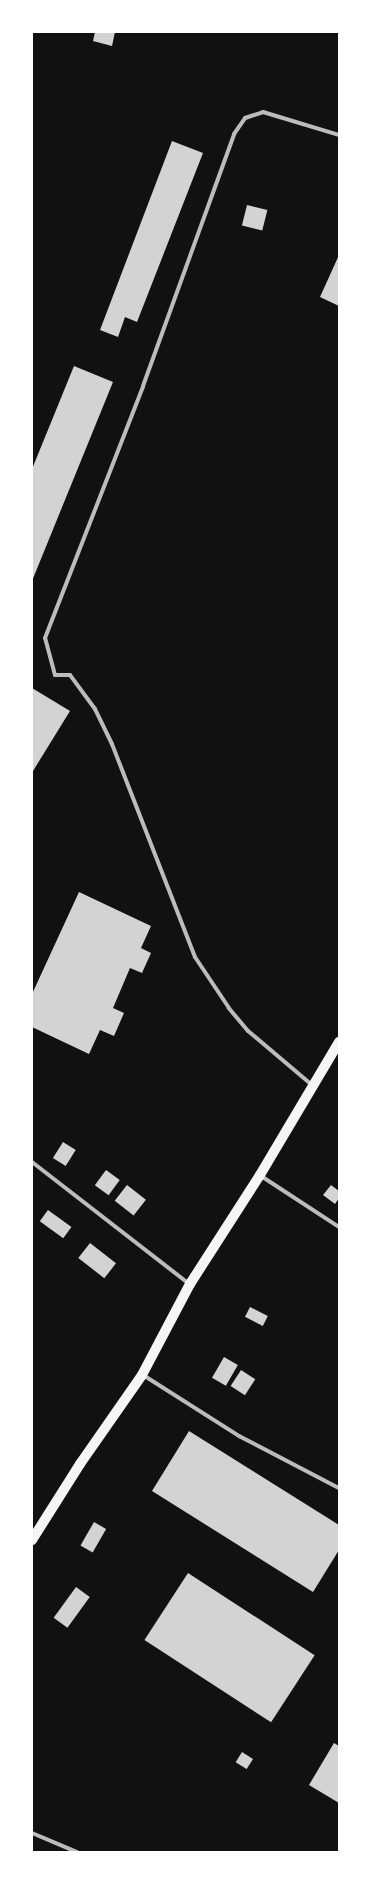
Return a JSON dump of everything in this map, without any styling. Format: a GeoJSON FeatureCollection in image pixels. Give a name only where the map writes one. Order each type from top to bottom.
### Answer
{"type":"FeatureCollection","features":[{"type":"Feature","properties":{"kind":"main road"},"geometry":{"type":"LineString","coordinates":[[32,1540],[80,1464],[142,1375],[190,1284],[260,1175],[312,1085],[339,1042]]}},
{"type":"Feature","properties":{"kind":"street"},"geometry":{"type":"LineString","coordinates":[[312,1085],[248,1031],[229,1008],[195,957],[112,744],[95,709],[70,675],[55,675],[45,638],[143,386],[234,134],[245,118],[263,112],[339,135]]}},
{"type":"Feature","properties":{"kind":"street"},"geometry":{"type":"LineString","coordinates":[[32,1162],[190,1284]]}},
{"type":"Feature","properties":{"kind":"street"},"geometry":{"type":"LineString","coordinates":[[260,1175],[339,1227]]}},
{"type":"Feature","properties":{"kind":"street"},"geometry":{"type":"LineString","coordinates":[[142,1375],[239,1436],[339,1488]]}},
{"type":"Feature","properties":{"kind":"street"},"geometry":{"type":"LineString","coordinates":[[32,1833],[77,1852]]}},
{"type":"Feature","properties":{"kind":"building"},"geometry":{"type":"Polygon","coordinates":[[[95,32],[115,32],[112,46],[93,41],[95,32]]]}},
{"type":"Feature","properties":{"kind":"building"},"geometry":{"type":"Polygon","coordinates":[[[172,141],[203,153],[137,322],[125,317],[118,337],[100,330],[172,141]]]}},
{"type":"Feature","properties":{"kind":"building"},"geometry":{"type":"Polygon","coordinates":[[[247,205],[267,210],[262,230],[242,225],[247,205]]]}},
{"type":"Feature","properties":{"kind":"building"},"geometry":{"type":"Polygon","coordinates":[[[339,255],[339,306],[320,297],[339,255]]]}},
{"type":"Feature","properties":{"kind":"building"},"geometry":{"type":"Polygon","coordinates":[[[74,366],[113,382],[32,581],[32,469],[74,366]]]}},
{"type":"Feature","properties":{"kind":"building"},"geometry":{"type":"Polygon","coordinates":[[[32,688],[70,711],[33,771],[32,770],[32,688]]]}},
{"type":"Feature","properties":{"kind":"building"},"geometry":{"type":"Polygon","coordinates":[[[79,892],[151,926],[141,948],[151,953],[142,973],[130,968],[113,1008],[124,1013],[114,1036],[100,1030],[89,1054],[32,1027],[32,994],[79,892]]]}},
{"type":"Feature","properties":{"kind":"building"},"geometry":{"type":"Polygon","coordinates":[[[63,1142],[76,1150],[66,1166],[53,1158],[63,1142]]]}},
{"type":"Feature","properties":{"kind":"building"},"geometry":{"type":"Polygon","coordinates":[[[106,1170],[120,1180],[109,1195],[95,1185],[106,1170]]]}},
{"type":"Feature","properties":{"kind":"building"},"geometry":{"type":"Polygon","coordinates":[[[127,1185],[146,1200],[134,1216],[115,1201],[127,1185]]]}},
{"type":"Feature","properties":{"kind":"building"},"geometry":{"type":"Polygon","coordinates":[[[331,1185],[339,1191],[339,1198],[335,1204],[323,1195],[331,1185]]]}},
{"type":"Feature","properties":{"kind":"building"},"geometry":{"type":"Polygon","coordinates":[[[48,1210],[71,1227],[63,1238],[40,1221],[48,1210]]]}},
{"type":"Feature","properties":{"kind":"building"},"geometry":{"type":"Polygon","coordinates":[[[90,1243],[116,1263],[104,1278],[78,1258],[90,1243]]]}},
{"type":"Feature","properties":{"kind":"building"},"geometry":{"type":"Polygon","coordinates":[[[250,1307],[268,1316],[263,1326],[245,1317],[250,1307]]]}},
{"type":"Feature","properties":{"kind":"building"},"geometry":{"type":"Polygon","coordinates":[[[224,1357],[238,1365],[226,1386],[212,1378],[224,1357]]]}},
{"type":"Feature","properties":{"kind":"building"},"geometry":{"type":"Polygon","coordinates":[[[241,1370],[255,1379],[245,1395],[231,1386],[241,1370]]]}},
{"type":"Feature","properties":{"kind":"building"},"geometry":{"type":"Polygon","coordinates":[[[189,1431],[339,1525],[339,1550],[313,1592],[152,1491],[189,1431]]]}},
{"type":"Feature","properties":{"kind":"building"},"geometry":{"type":"Polygon","coordinates":[[[94,1522],[106,1529],[93,1552],[80,1545],[94,1522]]]}},
{"type":"Feature","properties":{"kind":"building"},"geometry":{"type":"Polygon","coordinates":[[[188,1573],[315,1655],[271,1722],[144,1640],[188,1573]]]}},
{"type":"Feature","properties":{"kind":"building"},"geometry":{"type":"Polygon","coordinates":[[[76,1587],[90,1597],[67,1628],[54,1618],[76,1587]]]}},
{"type":"Feature","properties":{"kind":"building"},"geometry":{"type":"Polygon","coordinates":[[[334,1743],[339,1746],[339,1803],[309,1785],[334,1743]]]}},
{"type":"Feature","properties":{"kind":"building"},"geometry":{"type":"Polygon","coordinates":[[[242,1752],[253,1759],[247,1769],[236,1762],[242,1752]]]}}]}
